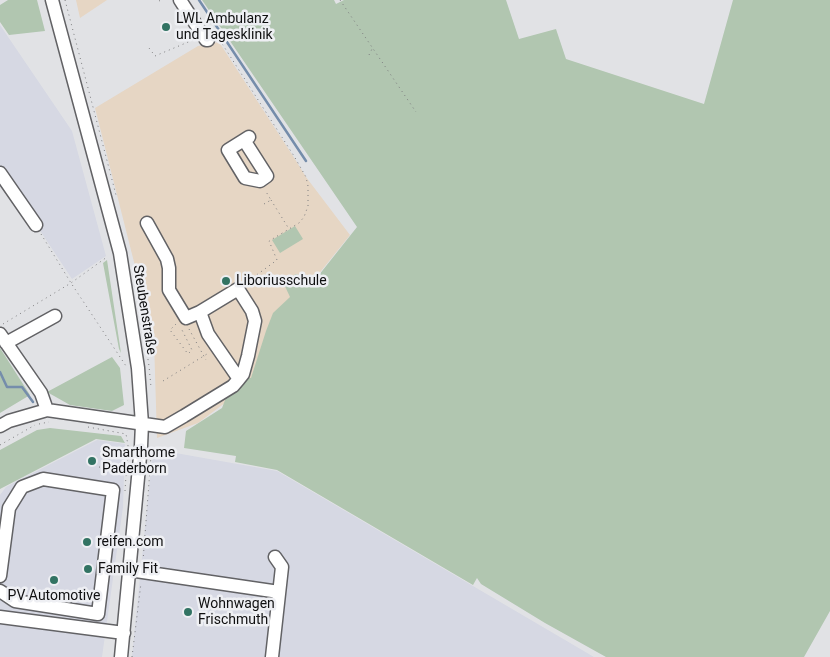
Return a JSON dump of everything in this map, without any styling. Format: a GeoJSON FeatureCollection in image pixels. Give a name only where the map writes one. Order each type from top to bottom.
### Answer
{"type":"FeatureCollection","features":[{"type":"Feature","properties":{"kind":"street","name":"Steubenstraße"},"geometry":{"type":"LineString","coordinates":[[52,0],[120,253],[138,368],[142,424],[135,509],[135,571],[121,657]]}},
{"type":"Feature","properties":{"kind":"street"},"geometry":{"type":"LineString","coordinates":[[180,0],[201,38]]}},
{"type":"Feature","properties":{"kind":"street"},"geometry":{"type":"LineString","coordinates":[[247,138],[267,176],[260,180],[244,178],[228,150],[247,138]]}},
{"type":"Feature","properties":{"kind":"street"},"geometry":{"type":"LineString","coordinates":[[0,173],[36,225]]}},
{"type":"Feature","properties":{"kind":"street"},"geometry":{"type":"LineString","coordinates":[[0,426],[8,421],[82,414],[166,427],[233,386],[243,374],[255,321],[252,311],[238,289],[181,321],[169,290],[169,268],[166,259],[147,223]]}},
{"type":"Feature","properties":{"kind":"street"},"geometry":{"type":"LineString","coordinates":[[200,312],[208,334],[239,379]]}},
{"type":"Feature","properties":{"kind":"street"},"geometry":{"type":"LineString","coordinates":[[51,416],[41,393],[3,339],[55,316]]}},
{"type":"Feature","properties":{"kind":"street"},"geometry":{"type":"LineString","coordinates":[[0,576],[8,508],[22,487],[44,479],[114,490],[98,614],[15,601],[0,591]]}},
{"type":"Feature","properties":{"kind":"street"},"geometry":{"type":"LineString","coordinates":[[112,506],[135,509]]}},
{"type":"Feature","properties":{"kind":"street"},"geometry":{"type":"LineString","coordinates":[[272,657],[282,567],[275,557]]}},
{"type":"Feature","properties":{"kind":"street"},"geometry":{"type":"LineString","coordinates":[[135,571],[279,592]]}},
{"type":"Feature","properties":{"kind":"street"},"geometry":{"type":"LineString","coordinates":[[15,601],[6,618],[124,633]]}},
{"type":"Feature","properties":{"kind":"street"},"geometry":{"type":"LineString","coordinates":[[70,626],[72,610]]}},
{"type":"Feature","properties":{"kind":"path"},"geometry":{"type":"LineString","coordinates":[[340,0],[416,112]]}},
{"type":"Feature","properties":{"kind":"path"},"geometry":{"type":"LineString","coordinates":[[149,48],[155,56],[201,38]]}},
{"type":"Feature","properties":{"kind":"path"},"geometry":{"type":"LineString","coordinates":[[368,55],[372,48]]}},
{"type":"Feature","properties":{"kind":"path"},"geometry":{"type":"LineString","coordinates":[[260,180],[289,229]]}},
{"type":"Feature","properties":{"kind":"path"},"geometry":{"type":"LineString","coordinates":[[264,204],[271,200]]}},
{"type":"Feature","properties":{"kind":"path"},"geometry":{"type":"LineString","coordinates":[[36,225],[71,283],[126,366]]}},
{"type":"Feature","properties":{"kind":"path"},"geometry":{"type":"LineString","coordinates":[[0,326],[71,283],[107,257]]}},
{"type":"Feature","properties":{"kind":"path"},"geometry":{"type":"LineString","coordinates":[[170,330],[188,354],[191,353],[192,350],[179,323],[181,321]]}},
{"type":"Feature","properties":{"kind":"path"},"geometry":{"type":"LineString","coordinates":[[170,330],[181,321]]}},
{"type":"Feature","properties":{"kind":"path"},"geometry":{"type":"LineString","coordinates":[[181,321],[206,360]]}},
{"type":"Feature","properties":{"kind":"path"},"geometry":{"type":"LineString","coordinates":[[164,381],[204,356]]}},
{"type":"Feature","properties":{"kind":"path"},"geometry":{"type":"LineString","coordinates":[[184,369],[186,373]]}},
{"type":"Feature","properties":{"kind":"path"},"geometry":{"type":"LineString","coordinates":[[0,445],[35,419],[51,416]]}},
{"type":"Feature","properties":{"kind":"path"},"geometry":{"type":"LineString","coordinates":[[81,426],[126,434],[128,445]]}},
{"type":"Feature","properties":{"kind":"path"},"geometry":{"type":"LineString","coordinates":[[132,657],[135,571],[151,455]]}},
{"type":"Feature","properties":{"kind":"path"},"geometry":{"type":"LineString","coordinates":[[99,467],[114,469]]}},
{"type":"Feature","properties":{"kind":"shaded area"},"geometry":{"type":"Polygon","coordinates":[[[76,0],[107,0],[80,18],[76,0]]]}},
{"type":"Feature","properties":{"kind":"shaded area"},"geometry":{"type":"Polygon","coordinates":[[[0,25],[72,131],[106,256],[72,279],[0,170],[0,25]]]}},
{"type":"Feature","properties":{"kind":"shaded area","name":"Liboriusschule"},"geometry":{"type":"Polygon","coordinates":[[[219,42],[306,177],[350,235],[276,327],[257,374],[237,394],[198,423],[157,438],[154,341],[95,108],[198,46],[219,42]]]}},
{"type":"Feature","properties":{"kind":"shaded area"},"geometry":{"type":"Polygon","coordinates":[[[97,440],[125,444],[123,507],[102,657],[0,657],[0,495],[6,487],[97,440]]]}},
{"type":"Feature","properties":{"kind":"shaded area"},"geometry":{"type":"Polygon","coordinates":[[[153,449],[277,471],[594,657],[132,657],[153,449]]]}},
{"type":"Feature","properties":{"kind":"green space"},"geometry":{"type":"Polygon","coordinates":[[[8,0],[37,0],[45,31],[9,35],[0,22],[0,5],[8,0]]]}},
{"type":"Feature","properties":{"kind":"green space"},"geometry":{"type":"Polygon","coordinates":[[[202,0],[334,0],[336,4],[344,0],[506,0],[519,39],[556,29],[566,59],[704,104],[733,0],[830,0],[830,611],[804,657],[606,657],[481,584],[477,578],[473,585],[277,470],[235,462],[236,456],[184,448],[186,431],[222,408],[227,395],[242,378],[251,378],[273,313],[290,297],[283,282],[296,274],[315,280],[357,227],[202,0]]]}},
{"type":"Feature","properties":{"kind":"green space"},"geometry":{"type":"Polygon","coordinates":[[[295,226],[303,239],[280,253],[272,240],[295,226]]]}},
{"type":"Feature","properties":{"kind":"green space"},"geometry":{"type":"Polygon","coordinates":[[[107,260],[121,353],[103,263],[107,260]]]}},
{"type":"Feature","properties":{"kind":"green space"},"geometry":{"type":"Polygon","coordinates":[[[0,348],[30,395],[0,413],[0,348]]]}},
{"type":"Feature","properties":{"kind":"green space"},"geometry":{"type":"Polygon","coordinates":[[[112,357],[120,368],[124,405],[112,411],[70,405],[47,392],[112,357]]]}},
{"type":"Feature","properties":{"kind":"green space"},"geometry":{"type":"Polygon","coordinates":[[[50,428],[121,436],[125,443],[96,439],[0,489],[0,450],[37,430],[50,428]]]}},
{"type":"Feature","properties":{"kind":"waterway"},"geometry":{"type":"LineString","coordinates":[[199,0],[306,161]]}},
{"type":"Feature","properties":{"kind":"waterway"},"geometry":{"type":"LineString","coordinates":[[0,372],[7,387],[22,387],[33,402]]}},
{"type":"Feature","properties":{"kind":"place","name":"LWL Ambulanz und Tagesklinik"},"geometry":{"type":"Point","coordinates":[166,27]}},
{"type":"Feature","properties":{"kind":"place","name":"Liboriusschule"},"geometry":{"type":"Point","coordinates":[226,281]}},
{"type":"Feature","properties":{"kind":"place","name":"Smarthome Paderborn"},"geometry":{"type":"Point","coordinates":[92,461]}},
{"type":"Feature","properties":{"kind":"place","name":"reifen.com"},"geometry":{"type":"Point","coordinates":[87,542]}},
{"type":"Feature","properties":{"kind":"place","name":"Family Fit"},"geometry":{"type":"Point","coordinates":[88,569]}},
{"type":"Feature","properties":{"kind":"place","name":"PV Automotive"},"geometry":{"type":"Point","coordinates":[54,580]}},
{"type":"Feature","properties":{"kind":"place","name":"Wohnwagen Frischmuth"},"geometry":{"type":"Point","coordinates":[188,612]}}]}
